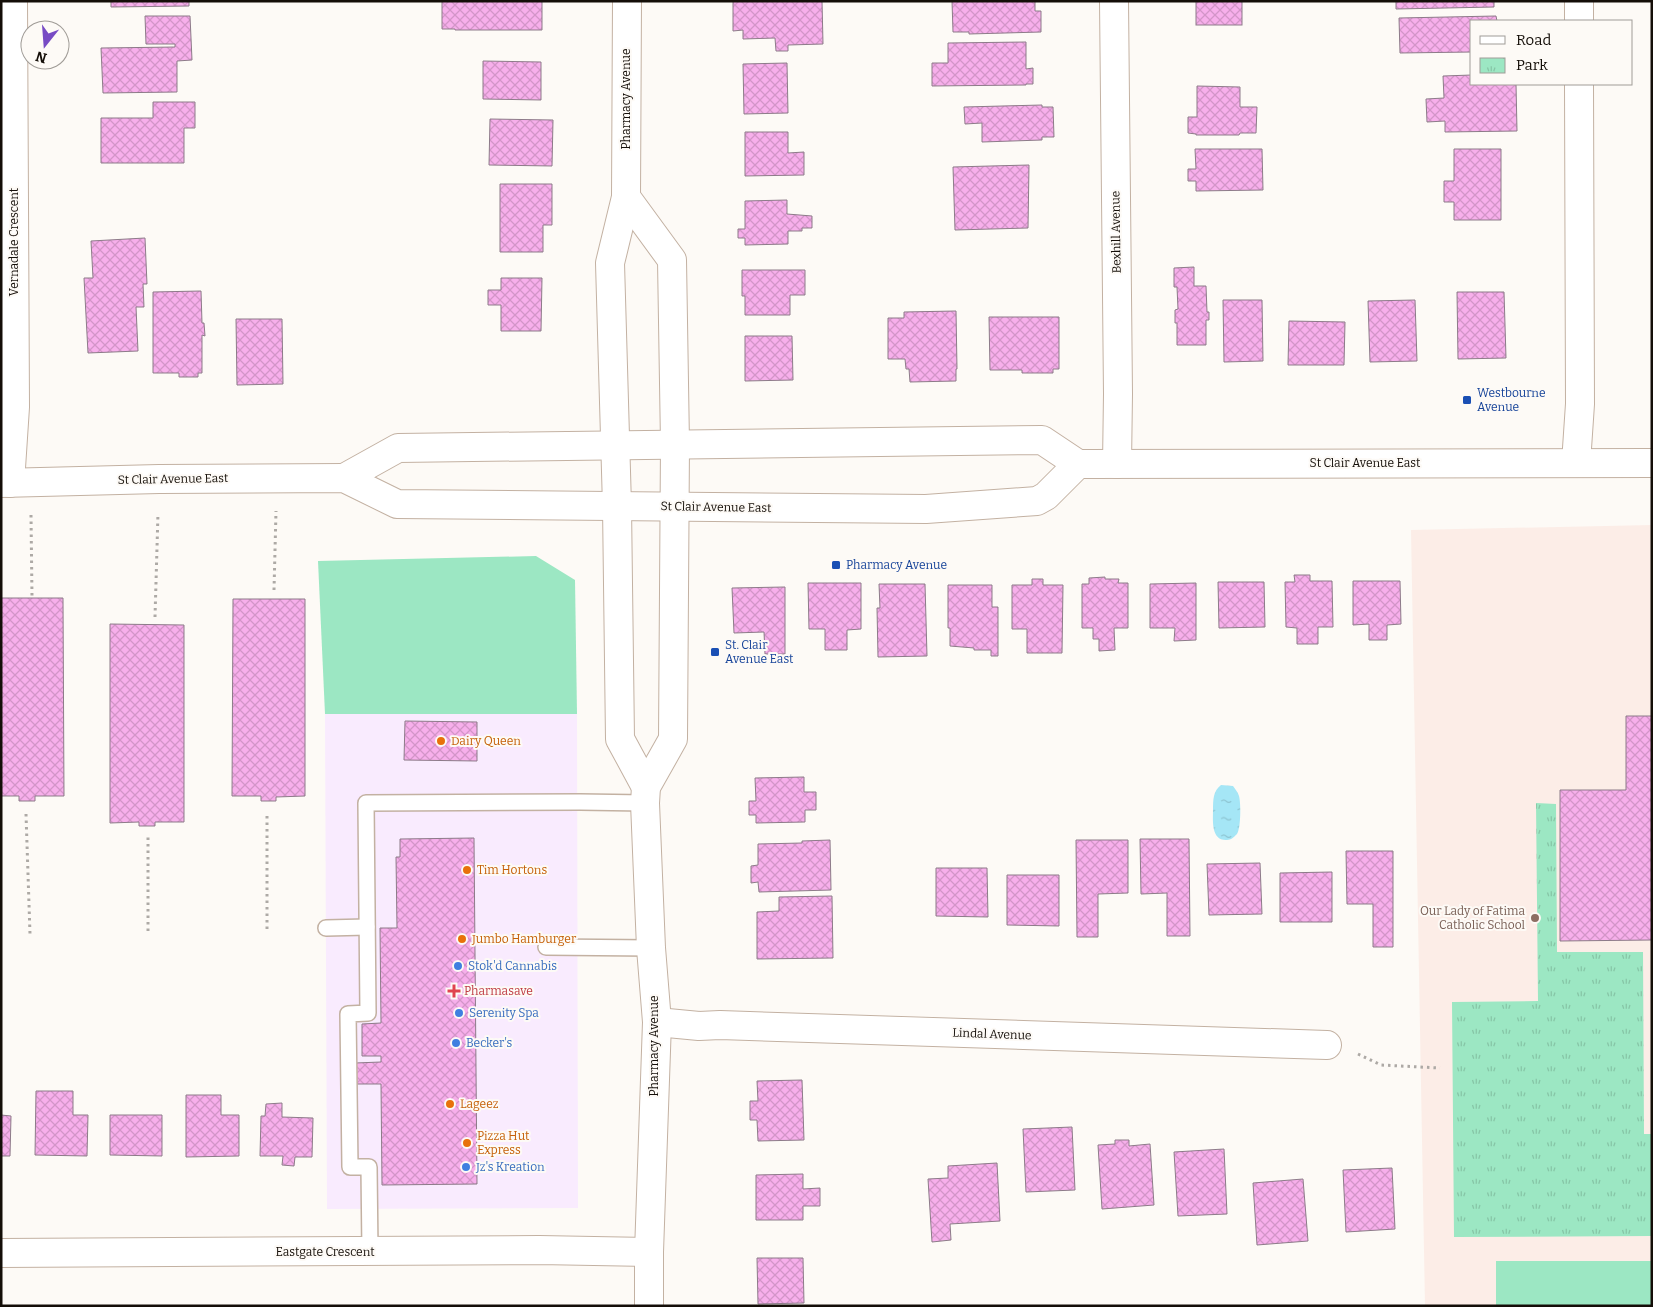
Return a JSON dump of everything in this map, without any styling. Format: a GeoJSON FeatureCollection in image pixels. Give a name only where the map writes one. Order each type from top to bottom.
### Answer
{"type":"FeatureCollection","features":[{"type":"Feature","properties":{"kind":"street","name":"Vernadale Crescent"},"geometry":{"type":"LineString","coordinates":[[13,1],[14,483]]}},
{"type":"Feature","properties":{"kind":"street","name":"Pharmacy Avenue"},"geometry":{"type":"LineString","coordinates":[[626,1],[626,197],[610,263],[616,445],[620,739],[646,795],[651,948],[657,1022],[649,1252],[649,1306]]}},
{"type":"Feature","properties":{"kind":"street","name":"Bexhill Avenue"},"geometry":{"type":"LineString","coordinates":[[1114,1],[1117,464]]}},
{"type":"Feature","properties":{"kind":"street"},"geometry":{"type":"LineString","coordinates":[[1579,1],[1579,20]]}},
{"type":"Feature","properties":{"kind":"street"},"geometry":{"type":"LineString","coordinates":[[1576,463],[1580,404],[1580,85]]}},
{"type":"Feature","properties":{"kind":"street"},"geometry":{"type":"LineString","coordinates":[[626,197],[672,260],[675,444],[673,738],[646,795]]}},
{"type":"Feature","properties":{"kind":"street","name":"St Clair Avenue East"},"geometry":{"type":"LineString","coordinates":[[344,478],[398,448],[675,444],[1042,440],[1078,464],[1652,463]]}},
{"type":"Feature","properties":{"kind":"street","name":"St Clair Avenue East"},"geometry":{"type":"LineString","coordinates":[[14,483],[159,479],[344,478],[397,504],[926,509],[1037,501],[1046,496],[1078,464]]}},
{"type":"Feature","properties":{"kind":"street","name":"Lindal Avenue"},"geometry":{"type":"LineString","coordinates":[[657,1022],[698,1026],[720,1025],[1327,1045]]}},
{"type":"Feature","properties":{"kind":"street","name":"Eastgate Crescent"},"geometry":{"type":"LineString","coordinates":[[1,1252],[539,1250],[649,1252]]}},
{"type":"Feature","properties":{"kind":"lane"},"geometry":{"type":"LineString","coordinates":[[370,1252],[369,1167],[350,1167],[348,1014],[368,1013],[366,803],[580,802],[646,795]]}},
{"type":"Feature","properties":{"kind":"lane"},"geometry":{"type":"LineString","coordinates":[[326,928],[367,927]]}},
{"type":"Feature","properties":{"kind":"lane"},"geometry":{"type":"LineString","coordinates":[[546,947],[651,948]]}},
{"type":"Feature","properties":{"kind":"path"},"geometry":{"type":"LineString","coordinates":[[274,590],[278,478]]}},
{"type":"Feature","properties":{"kind":"path"},"geometry":{"type":"LineString","coordinates":[[155,617],[159,479]]}},
{"type":"Feature","properties":{"kind":"path"},"geometry":{"type":"LineString","coordinates":[[14,483],[32,597]]}},
{"type":"Feature","properties":{"kind":"path"},"geometry":{"type":"LineString","coordinates":[[26,814],[30,934]]}},
{"type":"Feature","properties":{"kind":"path"},"geometry":{"type":"LineString","coordinates":[[267,929],[268,814]]}},
{"type":"Feature","properties":{"kind":"path"},"geometry":{"type":"LineString","coordinates":[[148,837],[148,931]]}},
{"type":"Feature","properties":{"kind":"path"},"geometry":{"type":"LineString","coordinates":[[1327,1045],[1348,1050],[1381,1065],[1440,1068]]}},
{"type":"Feature","properties":{"kind":"shaded area","name":"Our Lady of Fatima Catholic School"},"geometry":{"type":"Polygon","coordinates":[[[1652,525],[1652,1306],[1425,1306],[1411,530],[1652,525]]]}},
{"type":"Feature","properties":{"kind":"shaded area"},"geometry":{"type":"Polygon","coordinates":[[[325,714],[577,714],[578,1208],[327,1209],[325,714]]]}},
{"type":"Feature","properties":{"kind":"green space"},"geometry":{"type":"Polygon","coordinates":[[[536,556],[575,580],[577,714],[325,714],[318,561],[536,556]]]}},
{"type":"Feature","properties":{"kind":"green space"},"geometry":{"type":"Polygon","coordinates":[[[1536,803],[1556,804],[1557,952],[1643,952],[1644,1134],[1652,1134],[1652,1236],[1454,1237],[1452,1002],[1538,1001],[1536,803]]]}},
{"type":"Feature","properties":{"kind":"green space"},"geometry":{"type":"Polygon","coordinates":[[[1496,1261],[1652,1261],[1652,1306],[1496,1306],[1496,1261]]]}},
{"type":"Feature","properties":{"kind":"water"},"geometry":{"type":"Polygon","coordinates":[[[1221,785],[1233,786],[1240,799],[1238,831],[1235,836],[1228,840],[1218,837],[1213,825],[1214,796],[1216,790],[1221,785]]]}},
{"type":"Feature","properties":{"kind":"building"},"geometry":{"type":"Polygon","coordinates":[[[111,1],[189,1],[189,6],[111,7],[111,1]]]}},
{"type":"Feature","properties":{"kind":"building"},"geometry":{"type":"Polygon","coordinates":[[[442,1],[542,1],[542,30],[442,29],[442,1]]]}},
{"type":"Feature","properties":{"kind":"building"},"geometry":{"type":"Polygon","coordinates":[[[733,1],[822,1],[823,44],[788,45],[788,51],[776,51],[775,38],[743,39],[743,30],[733,31],[733,1]]]}},
{"type":"Feature","properties":{"kind":"building"},"geometry":{"type":"Polygon","coordinates":[[[952,1],[1035,1],[1035,11],[1041,11],[1041,32],[969,34],[969,32],[953,32],[952,1]]]}},
{"type":"Feature","properties":{"kind":"building"},"geometry":{"type":"Polygon","coordinates":[[[1196,1],[1242,1],[1242,25],[1196,25],[1196,1]]]}},
{"type":"Feature","properties":{"kind":"building"},"geometry":{"type":"Polygon","coordinates":[[[1396,1],[1494,1],[1494,7],[1396,9],[1396,1]]]}},
{"type":"Feature","properties":{"kind":"building"},"geometry":{"type":"Polygon","coordinates":[[[145,16],[190,16],[192,60],[177,61],[177,92],[103,93],[101,48],[175,47],[175,44],[146,44],[145,16]]]}},
{"type":"Feature","properties":{"kind":"building"},"geometry":{"type":"Polygon","coordinates":[[[1496,16],[1497,20],[1470,20],[1470,52],[1400,53],[1399,18],[1496,16]]]}},
{"type":"Feature","properties":{"kind":"building"},"geometry":{"type":"Polygon","coordinates":[[[1026,42],[1026,69],[1033,68],[1033,84],[932,86],[932,63],[948,63],[948,43],[1026,42]]]}},
{"type":"Feature","properties":{"kind":"building"},"geometry":{"type":"Polygon","coordinates":[[[483,61],[541,62],[541,100],[483,99],[483,61]]]}},
{"type":"Feature","properties":{"kind":"building"},"geometry":{"type":"Polygon","coordinates":[[[787,63],[788,113],[744,114],[743,64],[787,63]]]}},
{"type":"Feature","properties":{"kind":"building"},"geometry":{"type":"Polygon","coordinates":[[[1470,75],[1470,85],[1516,85],[1517,131],[1445,132],[1445,121],[1427,122],[1426,99],[1444,98],[1443,76],[1470,75]]]}},
{"type":"Feature","properties":{"kind":"building"},"geometry":{"type":"Polygon","coordinates":[[[1197,86],[1240,87],[1240,107],[1257,107],[1256,133],[1196,135],[1188,133],[1188,117],[1197,117],[1197,86]]]}},
{"type":"Feature","properties":{"kind":"building"},"geometry":{"type":"Polygon","coordinates":[[[153,102],[195,102],[195,128],[184,128],[184,163],[101,163],[101,118],[153,118],[153,102]]]}},
{"type":"Feature","properties":{"kind":"building"},"geometry":{"type":"Polygon","coordinates":[[[1042,105],[1042,107],[1053,107],[1054,137],[1042,137],[1042,140],[982,142],[982,123],[965,124],[964,107],[1042,105]]]}},
{"type":"Feature","properties":{"kind":"building"},"geometry":{"type":"Polygon","coordinates":[[[490,119],[553,120],[552,166],[489,165],[490,119]]]}},
{"type":"Feature","properties":{"kind":"building"},"geometry":{"type":"Polygon","coordinates":[[[745,132],[788,132],[788,153],[804,152],[804,175],[745,176],[745,132]]]}},
{"type":"Feature","properties":{"kind":"building"},"geometry":{"type":"Polygon","coordinates":[[[1195,149],[1262,149],[1263,190],[1196,191],[1196,181],[1188,181],[1188,169],[1196,169],[1195,149]]]}},
{"type":"Feature","properties":{"kind":"building"},"geometry":{"type":"Polygon","coordinates":[[[1454,149],[1501,149],[1501,220],[1454,220],[1454,202],[1444,202],[1444,181],[1454,181],[1454,149]]]}},
{"type":"Feature","properties":{"kind":"building"},"geometry":{"type":"Polygon","coordinates":[[[1029,165],[1028,228],[955,230],[953,167],[1029,165]]]}},
{"type":"Feature","properties":{"kind":"building"},"geometry":{"type":"Polygon","coordinates":[[[500,184],[552,184],[552,225],[543,225],[543,252],[500,252],[500,184]]]}},
{"type":"Feature","properties":{"kind":"building"},"geometry":{"type":"Polygon","coordinates":[[[787,200],[787,214],[812,216],[812,228],[802,228],[802,231],[788,231],[788,244],[745,245],[745,238],[738,238],[738,229],[745,229],[745,201],[787,200]]]}},
{"type":"Feature","properties":{"kind":"building"},"geometry":{"type":"Polygon","coordinates":[[[145,238],[147,284],[143,284],[144,307],[136,307],[138,351],[88,353],[84,278],[93,278],[91,241],[145,238]]]}},
{"type":"Feature","properties":{"kind":"building"},"geometry":{"type":"Polygon","coordinates":[[[1194,267],[1194,286],[1206,286],[1209,320],[1206,320],[1206,345],[1177,345],[1175,310],[1178,309],[1177,287],[1174,287],[1174,268],[1194,267]]]}},
{"type":"Feature","properties":{"kind":"building"},"geometry":{"type":"Polygon","coordinates":[[[742,270],[805,270],[805,295],[790,295],[790,315],[745,315],[745,296],[742,296],[742,270]]]}},
{"type":"Feature","properties":{"kind":"building"},"geometry":{"type":"Polygon","coordinates":[[[501,278],[542,278],[541,331],[501,331],[501,305],[488,305],[488,290],[501,290],[501,278]]]}},
{"type":"Feature","properties":{"kind":"building"},"geometry":{"type":"Polygon","coordinates":[[[201,291],[202,323],[204,323],[205,336],[202,335],[202,373],[198,373],[198,377],[179,377],[179,373],[153,373],[153,292],[201,291]]]}},
{"type":"Feature","properties":{"kind":"building"},"geometry":{"type":"Polygon","coordinates":[[[1457,292],[1504,292],[1506,358],[1458,359],[1457,292]]]}},
{"type":"Feature","properties":{"kind":"building"},"geometry":{"type":"Polygon","coordinates":[[[1223,300],[1262,300],[1263,361],[1224,362],[1223,300]]]}},
{"type":"Feature","properties":{"kind":"building"},"geometry":{"type":"Polygon","coordinates":[[[1415,300],[1417,361],[1370,362],[1368,301],[1415,300]]]}},
{"type":"Feature","properties":{"kind":"building"},"geometry":{"type":"Polygon","coordinates":[[[956,311],[956,381],[910,382],[909,369],[906,369],[905,359],[888,359],[888,318],[904,318],[904,312],[956,311]]]}},
{"type":"Feature","properties":{"kind":"building"},"geometry":{"type":"Polygon","coordinates":[[[989,317],[1059,317],[1059,369],[1053,369],[1053,373],[1022,373],[1022,370],[990,370],[989,317]]]}},
{"type":"Feature","properties":{"kind":"building"},"geometry":{"type":"Polygon","coordinates":[[[236,319],[282,319],[283,384],[237,385],[236,319]]]}},
{"type":"Feature","properties":{"kind":"building"},"geometry":{"type":"Polygon","coordinates":[[[1289,321],[1345,322],[1344,365],[1288,365],[1289,321]]]}},
{"type":"Feature","properties":{"kind":"building"},"geometry":{"type":"Polygon","coordinates":[[[745,336],[792,336],[793,380],[745,381],[745,336]]]}},
{"type":"Feature","properties":{"kind":"building"},"geometry":{"type":"Polygon","coordinates":[[[1294,575],[1310,575],[1310,581],[1332,581],[1333,627],[1318,627],[1318,644],[1297,644],[1297,628],[1286,627],[1285,582],[1295,582],[1294,575]]]}},
{"type":"Feature","properties":{"kind":"building"},"geometry":{"type":"Polygon","coordinates":[[[1105,577],[1105,579],[1119,579],[1118,583],[1128,583],[1128,628],[1114,628],[1115,650],[1099,651],[1099,639],[1093,639],[1093,628],[1082,628],[1082,584],[1089,584],[1089,578],[1105,577]]]}},
{"type":"Feature","properties":{"kind":"building"},"geometry":{"type":"Polygon","coordinates":[[[1032,579],[1043,579],[1043,585],[1063,585],[1062,653],[1027,653],[1027,629],[1012,629],[1012,585],[1032,585],[1032,579]]]}},
{"type":"Feature","properties":{"kind":"building"},"geometry":{"type":"Polygon","coordinates":[[[1353,581],[1400,581],[1401,624],[1387,625],[1387,640],[1369,640],[1369,624],[1353,625],[1353,581]]]}},
{"type":"Feature","properties":{"kind":"building"},"geometry":{"type":"Polygon","coordinates":[[[1218,582],[1264,582],[1265,627],[1219,628],[1218,582]]]}},
{"type":"Feature","properties":{"kind":"building"},"geometry":{"type":"Polygon","coordinates":[[[808,583],[861,583],[861,629],[847,630],[847,650],[825,650],[825,629],[809,629],[808,583]]]}},
{"type":"Feature","properties":{"kind":"building"},"geometry":{"type":"Polygon","coordinates":[[[1196,583],[1196,640],[1174,641],[1175,628],[1150,628],[1150,584],[1196,583]]]}},
{"type":"Feature","properties":{"kind":"building"},"geometry":{"type":"Polygon","coordinates":[[[879,584],[925,584],[927,656],[878,657],[877,608],[880,608],[879,584]]]}},
{"type":"Feature","properties":{"kind":"building"},"geometry":{"type":"Polygon","coordinates":[[[948,585],[992,585],[992,607],[998,607],[998,656],[991,656],[991,650],[974,650],[974,648],[950,646],[948,585]]]}},
{"type":"Feature","properties":{"kind":"building"},"geometry":{"type":"Polygon","coordinates":[[[785,587],[785,654],[765,654],[764,632],[734,633],[732,588],[785,587]]]}},
{"type":"Feature","properties":{"kind":"building"},"geometry":{"type":"Polygon","coordinates":[[[1,598],[63,598],[64,796],[35,796],[35,801],[19,801],[19,796],[1,796],[1,598]]]}},
{"type":"Feature","properties":{"kind":"building"},"geometry":{"type":"Polygon","coordinates":[[[233,599],[305,599],[305,796],[276,797],[276,801],[261,801],[261,796],[232,796],[233,599]]]}},
{"type":"Feature","properties":{"kind":"building"},"geometry":{"type":"Polygon","coordinates":[[[110,624],[184,625],[184,822],[155,822],[155,826],[139,826],[139,822],[110,823],[110,624]]]}},
{"type":"Feature","properties":{"kind":"building"},"geometry":{"type":"Polygon","coordinates":[[[1626,716],[1652,716],[1652,940],[1560,941],[1560,790],[1626,790],[1626,716]]]}},
{"type":"Feature","properties":{"kind":"building","name":"Dairy Queen"},"geometry":{"type":"Polygon","coordinates":[[[405,721],[477,722],[477,761],[404,760],[405,721]]]}},
{"type":"Feature","properties":{"kind":"building"},"geometry":{"type":"Polygon","coordinates":[[[804,777],[804,792],[816,792],[816,810],[805,810],[805,822],[756,823],[756,815],[749,815],[749,801],[756,801],[755,778],[804,777]]]}},
{"type":"Feature","properties":{"kind":"building"},"geometry":{"type":"Polygon","coordinates":[[[474,838],[477,1184],[382,1185],[381,1084],[356,1084],[355,1063],[381,1062],[381,1056],[362,1056],[362,1024],[381,1023],[380,928],[397,928],[396,857],[400,857],[400,839],[474,838]]]}},
{"type":"Feature","properties":{"kind":"building"},"geometry":{"type":"Polygon","coordinates":[[[1140,839],[1189,839],[1190,936],[1167,936],[1167,893],[1141,894],[1140,839]]]}},
{"type":"Feature","properties":{"kind":"building"},"geometry":{"type":"Polygon","coordinates":[[[830,840],[831,890],[759,892],[758,882],[751,883],[751,866],[758,865],[758,844],[830,840]]]}},
{"type":"Feature","properties":{"kind":"building"},"geometry":{"type":"Polygon","coordinates":[[[1076,840],[1128,840],[1128,893],[1098,894],[1098,937],[1077,937],[1076,840]]]}},
{"type":"Feature","properties":{"kind":"building"},"geometry":{"type":"Polygon","coordinates":[[[1346,851],[1393,851],[1393,947],[1373,947],[1373,904],[1347,904],[1346,851]]]}},
{"type":"Feature","properties":{"kind":"building"},"geometry":{"type":"Polygon","coordinates":[[[1260,863],[1262,914],[1209,915],[1207,864],[1260,863]]]}},
{"type":"Feature","properties":{"kind":"building"},"geometry":{"type":"Polygon","coordinates":[[[936,868],[987,868],[988,917],[936,916],[936,868]]]}},
{"type":"Feature","properties":{"kind":"building"},"geometry":{"type":"Polygon","coordinates":[[[1332,872],[1332,922],[1280,922],[1280,873],[1332,872]]]}},
{"type":"Feature","properties":{"kind":"building"},"geometry":{"type":"Polygon","coordinates":[[[1007,875],[1059,875],[1059,926],[1007,925],[1007,875]]]}},
{"type":"Feature","properties":{"kind":"building"},"geometry":{"type":"Polygon","coordinates":[[[832,896],[833,958],[757,959],[757,912],[779,911],[779,897],[832,896]]]}},
{"type":"Feature","properties":{"kind":"building"},"geometry":{"type":"Polygon","coordinates":[[[802,1080],[804,1140],[758,1141],[757,1120],[750,1120],[750,1101],[758,1101],[757,1081],[802,1080]]]}},
{"type":"Feature","properties":{"kind":"building"},"geometry":{"type":"Polygon","coordinates":[[[36,1091],[73,1091],[73,1115],[88,1115],[87,1156],[35,1155],[36,1091]]]}},
{"type":"Feature","properties":{"kind":"building"},"geometry":{"type":"Polygon","coordinates":[[[186,1095],[221,1095],[221,1115],[239,1115],[239,1156],[186,1157],[186,1095]]]}},
{"type":"Feature","properties":{"kind":"building"},"geometry":{"type":"Polygon","coordinates":[[[282,1103],[282,1117],[313,1118],[312,1157],[295,1157],[294,1166],[282,1165],[283,1156],[260,1156],[261,1116],[265,1116],[266,1104],[282,1103]]]}},
{"type":"Feature","properties":{"kind":"building"},"geometry":{"type":"Polygon","coordinates":[[[1,1115],[11,1116],[10,1156],[1,1156],[1,1115]]]}},
{"type":"Feature","properties":{"kind":"building"},"geometry":{"type":"Polygon","coordinates":[[[110,1115],[162,1115],[162,1156],[110,1155],[110,1115]]]}},
{"type":"Feature","properties":{"kind":"building"},"geometry":{"type":"Polygon","coordinates":[[[1072,1127],[1075,1190],[1026,1192],[1023,1129],[1072,1127]]]}},
{"type":"Feature","properties":{"kind":"building"},"geometry":{"type":"Polygon","coordinates":[[[1115,1140],[1129,1140],[1129,1146],[1150,1144],[1154,1205],[1102,1209],[1098,1145],[1115,1144],[1115,1140]]]}},
{"type":"Feature","properties":{"kind":"building"},"geometry":{"type":"Polygon","coordinates":[[[1224,1149],[1227,1214],[1178,1216],[1174,1152],[1224,1149]]]}},
{"type":"Feature","properties":{"kind":"building"},"geometry":{"type":"Polygon","coordinates":[[[997,1163],[1000,1221],[950,1224],[951,1240],[932,1242],[928,1179],[948,1178],[948,1166],[997,1163]]]}},
{"type":"Feature","properties":{"kind":"building"},"geometry":{"type":"Polygon","coordinates":[[[1392,1168],[1395,1229],[1346,1232],[1343,1170],[1392,1168]]]}},
{"type":"Feature","properties":{"kind":"building"},"geometry":{"type":"Polygon","coordinates":[[[803,1174],[803,1189],[820,1188],[820,1206],[803,1206],[803,1220],[756,1220],[756,1175],[803,1174]]]}},
{"type":"Feature","properties":{"kind":"building"},"geometry":{"type":"Polygon","coordinates":[[[1303,1179],[1308,1241],[1257,1245],[1253,1183],[1303,1179]]]}},
{"type":"Feature","properties":{"kind":"building"},"geometry":{"type":"Polygon","coordinates":[[[757,1258],[803,1258],[804,1303],[758,1304],[757,1258]]]}},
{"type":"Feature","properties":{"kind":"place","name":"Westbourne Avenue"},"geometry":{"type":"Point","coordinates":[1467,400]}},
{"type":"Feature","properties":{"kind":"place","name":"Pharmacy Avenue"},"geometry":{"type":"Point","coordinates":[836,565]}},
{"type":"Feature","properties":{"kind":"place","name":"St. Clair Avenue East"},"geometry":{"type":"Point","coordinates":[715,652]}},
{"type":"Feature","properties":{"kind":"place","name":"Dairy Queen"},"geometry":{"type":"Point","coordinates":[441,741]}},
{"type":"Feature","properties":{"kind":"place","name":"Tim Hortons"},"geometry":{"type":"Point","coordinates":[467,870]}},
{"type":"Feature","properties":{"kind":"place","name":"Our Lady of Fatima Catholic School"},"geometry":{"type":"Point","coordinates":[1535,918]}},
{"type":"Feature","properties":{"kind":"place","name":"Jumbo Hamburger"},"geometry":{"type":"Point","coordinates":[462,939]}},
{"type":"Feature","properties":{"kind":"place","name":"Stok'd Cannabis"},"geometry":{"type":"Point","coordinates":[458,966]}},
{"type":"Feature","properties":{"kind":"place","name":"Pharmasave"},"geometry":{"type":"Point","coordinates":[454,991]}},
{"type":"Feature","properties":{"kind":"place","name":"Serenity Spa"},"geometry":{"type":"Point","coordinates":[459,1013]}},
{"type":"Feature","properties":{"kind":"place","name":"Becker's"},"geometry":{"type":"Point","coordinates":[456,1043]}},
{"type":"Feature","properties":{"kind":"place","name":"Lageez"},"geometry":{"type":"Point","coordinates":[450,1104]}},
{"type":"Feature","properties":{"kind":"place","name":"Pizza Hut Express"},"geometry":{"type":"Point","coordinates":[467,1143]}},
{"type":"Feature","properties":{"kind":"place","name":"Jz's Kreation"},"geometry":{"type":"Point","coordinates":[466,1167]}}]}
